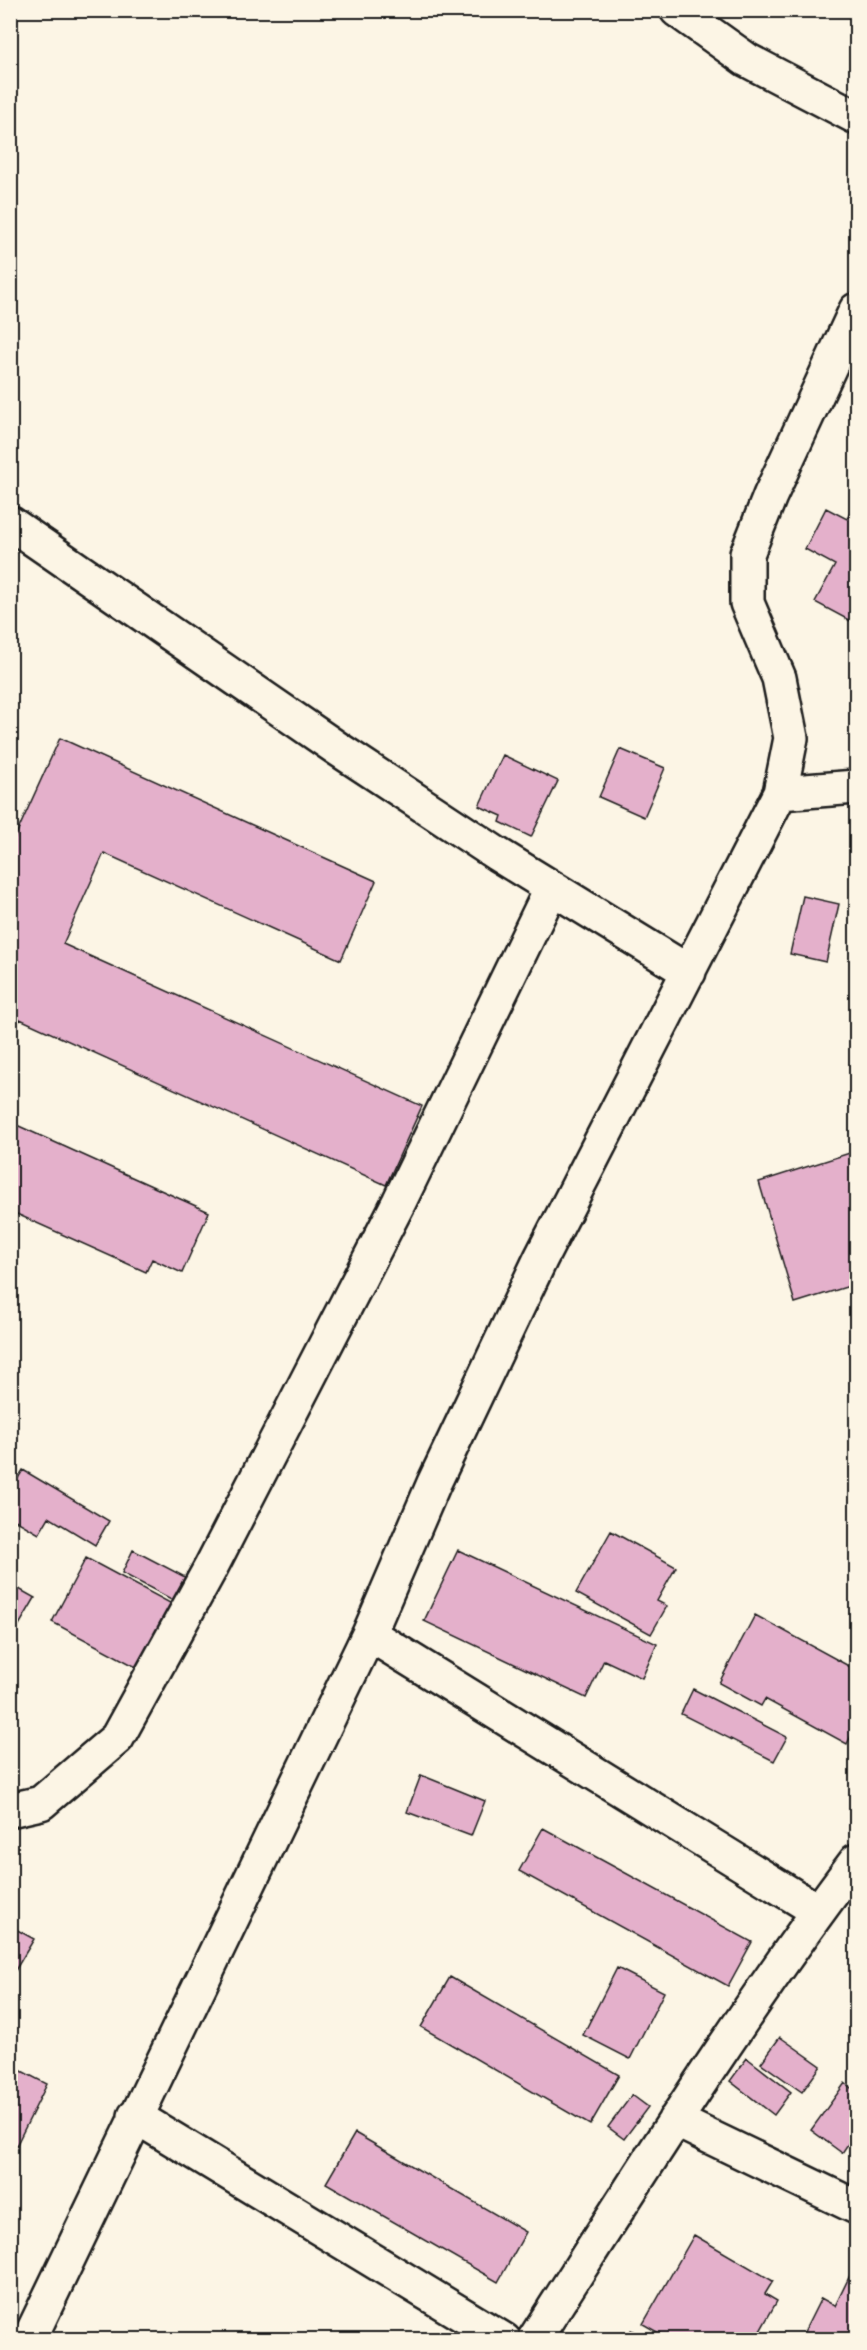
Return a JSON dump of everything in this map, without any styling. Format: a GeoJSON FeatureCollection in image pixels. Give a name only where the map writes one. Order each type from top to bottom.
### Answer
{"type":"FeatureCollection","features":[{"type":"Feature","properties":{"kind":"street"},"geometry":{"type":"LineString","coordinates":[[677,10],[747,60],[856,117]]}},
{"type":"Feature","properties":{"kind":"street"},"geometry":{"type":"LineString","coordinates":[[29,2340],[369,1634],[434,1484],[541,1258],[780,793],[791,738],[779,678],[747,603],[747,554],[770,496],[856,310]]}},
{"type":"Feature","properties":{"kind":"street"},"geometry":{"type":"LineString","coordinates":[[10,523],[338,749],[551,889],[689,972]]}},
{"type":"Feature","properties":{"kind":"street"},"geometry":{"type":"LineString","coordinates":[[780,793],[856,787]]}},
{"type":"Feature","properties":{"kind":"street"},"geometry":{"type":"LineString","coordinates":[[10,1810],[41,1803],[117,1738],[216,1559],[399,1202],[551,889]]}},
{"type":"Feature","properties":{"kind":"street"},"geometry":{"type":"LineString","coordinates":[[369,1634],[818,1911]]}},
{"type":"Feature","properties":{"kind":"street"},"geometry":{"type":"LineString","coordinates":[[534,2340],[675,2120],[818,1911],[856,1861]]}},
{"type":"Feature","properties":{"kind":"street"},"geometry":{"type":"LineString","coordinates":[[135,2116],[504,2340]]}},
{"type":"Feature","properties":{"kind":"street"},"geometry":{"type":"LineString","coordinates":[[675,2120],[856,2207]]}},
{"type":"Feature","properties":{"kind":"building"},"geometry":{"type":"Polygon","coordinates":[[[856,501],[856,624],[815,602],[835,565],[805,549],[826,508],[847,519],[856,501]]]}},
{"type":"Feature","properties":{"kind":"building"},"geometry":{"type":"Polygon","coordinates":[[[60,738],[376,881],[341,960],[104,853],[63,944],[422,1106],[386,1185],[20,1019],[10,1041],[10,848],[60,738]]]}},
{"type":"Feature","properties":{"kind":"building"},"geometry":{"type":"Polygon","coordinates":[[[620,749],[665,768],[644,817],[599,797],[620,749]]]}},
{"type":"Feature","properties":{"kind":"building"},"geometry":{"type":"Polygon","coordinates":[[[503,755],[558,781],[531,837],[500,822],[502,816],[479,806],[503,755]]]}},
{"type":"Feature","properties":{"kind":"building"},"geometry":{"type":"Polygon","coordinates":[[[803,896],[839,904],[826,962],[790,954],[803,896]]]}},
{"type":"Feature","properties":{"kind":"building"},"geometry":{"type":"Polygon","coordinates":[[[10,1122],[209,1212],[182,1273],[152,1259],[146,1272],[10,1211],[10,1122]]]}},
{"type":"Feature","properties":{"kind":"building"},"geometry":{"type":"Polygon","coordinates":[[[856,1151],[856,1284],[795,1303],[759,1182],[856,1151]]]}},
{"type":"Feature","properties":{"kind":"building"},"geometry":{"type":"Polygon","coordinates":[[[23,1470],[109,1521],[95,1545],[49,1517],[39,1534],[10,1517],[10,1491],[23,1470]]]}},
{"type":"Feature","properties":{"kind":"building"},"geometry":{"type":"Polygon","coordinates":[[[611,1531],[676,1567],[657,1601],[667,1606],[651,1634],[576,1593],[611,1531]]]}},
{"type":"Feature","properties":{"kind":"building"},"geometry":{"type":"Polygon","coordinates":[[[133,1550],[185,1577],[173,1600],[122,1573],[133,1550]]]}},
{"type":"Feature","properties":{"kind":"building"},"geometry":{"type":"Polygon","coordinates":[[[458,1550],[657,1644],[642,1678],[604,1660],[586,1698],[424,1621],[458,1550]]]}},
{"type":"Feature","properties":{"kind":"building"},"geometry":{"type":"Polygon","coordinates":[[[86,1558],[172,1604],[138,1668],[52,1622],[86,1558]]]}},
{"type":"Feature","properties":{"kind":"building"},"geometry":{"type":"Polygon","coordinates":[[[10,1584],[35,1598],[15,1632],[10,1629],[10,1584]]]}},
{"type":"Feature","properties":{"kind":"building"},"geometry":{"type":"Polygon","coordinates":[[[755,1615],[856,1670],[856,1726],[847,1744],[765,1699],[761,1706],[719,1683],[755,1615]]]}},
{"type":"Feature","properties":{"kind":"building"},"geometry":{"type":"Polygon","coordinates":[[[693,1689],[787,1737],[774,1761],[681,1714],[693,1689]]]}},
{"type":"Feature","properties":{"kind":"building"},"geometry":{"type":"Polygon","coordinates":[[[421,1775],[485,1801],[471,1836],[407,1812],[421,1775]]]}},
{"type":"Feature","properties":{"kind":"building"},"geometry":{"type":"Polygon","coordinates":[[[543,1828],[752,1942],[728,1986],[519,1871],[543,1828]]]}},
{"type":"Feature","properties":{"kind":"building"},"geometry":{"type":"Polygon","coordinates":[[[10,1926],[34,1939],[10,1979],[10,1926]]]}},
{"type":"Feature","properties":{"kind":"building"},"geometry":{"type":"Polygon","coordinates":[[[617,1968],[664,1992],[630,2059],[583,2035],[617,1968]]]}},
{"type":"Feature","properties":{"kind":"building"},"geometry":{"type":"Polygon","coordinates":[[[450,1977],[619,2075],[590,2125],[421,2027],[450,1977]]]}},
{"type":"Feature","properties":{"kind":"building"},"geometry":{"type":"Polygon","coordinates":[[[780,2037],[821,2066],[802,2092],[761,2063],[780,2037]]]}},
{"type":"Feature","properties":{"kind":"building"},"geometry":{"type":"Polygon","coordinates":[[[747,2058],[791,2092],[774,2115],[730,2081],[747,2058]]]}},
{"type":"Feature","properties":{"kind":"building"},"geometry":{"type":"Polygon","coordinates":[[[10,2065],[47,2084],[16,2146],[10,2143],[10,2065]]]}},
{"type":"Feature","properties":{"kind":"building"},"geometry":{"type":"Polygon","coordinates":[[[845,2083],[856,2092],[856,2132],[842,2153],[811,2130],[845,2083]]]}},
{"type":"Feature","properties":{"kind":"building"},"geometry":{"type":"Polygon","coordinates":[[[632,2095],[648,2107],[624,2139],[608,2127],[632,2095]]]}},
{"type":"Feature","properties":{"kind":"building"},"geometry":{"type":"Polygon","coordinates":[[[355,2133],[526,2232],[498,2282],[326,2183],[355,2133]]]}},
{"type":"Feature","properties":{"kind":"building"},"geometry":{"type":"Polygon","coordinates":[[[694,2235],[773,2281],[765,2294],[777,2301],[755,2340],[671,2340],[643,2324],[694,2235]]]}},
{"type":"Feature","properties":{"kind":"building"},"geometry":{"type":"Polygon","coordinates":[[[856,2263],[856,2340],[800,2340],[821,2298],[835,2306],[856,2263]]]}},
{"type":"Feature","properties":{"kind":"building"},"geometry":{"type":"Polygon","coordinates":[[[631,2330],[647,2340],[625,2340],[631,2330]]]}}]}
